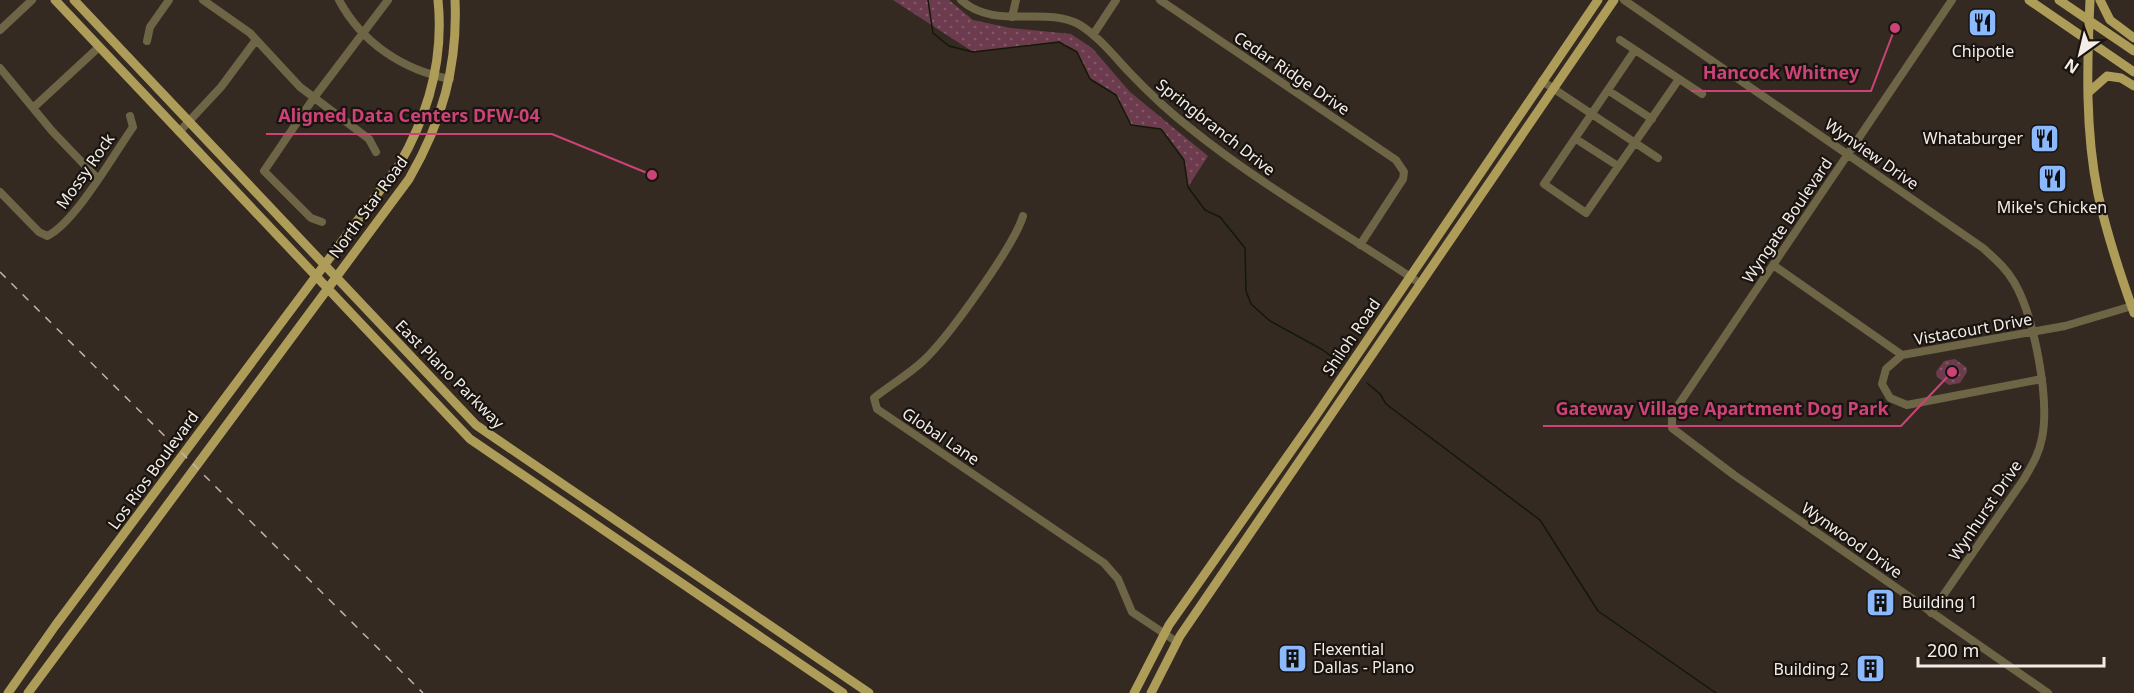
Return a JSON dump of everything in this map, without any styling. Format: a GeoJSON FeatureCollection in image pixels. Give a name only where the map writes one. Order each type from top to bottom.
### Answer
{"type":"FeatureCollection","features":[{"type":"Feature","properties":{"kind":"main road","name":"East Plano Parkway"},"geometry":{"type":"LineString","coordinates":[[54,0],[470,440],[844,693]]}},
{"type":"Feature","properties":{"kind":"main road","name":"East Plano Parkway"},"geometry":{"type":"LineString","coordinates":[[74,0],[476,425],[869,693]]}},
{"type":"Feature","properties":{"kind":"main road","name":"North Star Road"},"geometry":{"type":"LineString","coordinates":[[324,265],[405,154],[422,120],[439,49],[438,0]]}},
{"type":"Feature","properties":{"kind":"main road","name":"North Star Road"},"geometry":{"type":"LineString","coordinates":[[326,288],[419,161],[441,115],[450,79],[456,38],[455,0]]}},
{"type":"Feature","properties":{"kind":"main road","name":"Shiloh Road"},"geometry":{"type":"LineString","coordinates":[[1134,693],[1164,635],[1598,0]]}},
{"type":"Feature","properties":{"kind":"main road","name":"Shiloh Road"},"geometry":{"type":"LineString","coordinates":[[1151,693],[1177,642],[1614,0]]}},
{"type":"Feature","properties":{"kind":"main road"},"geometry":{"type":"LineString","coordinates":[[2029,0],[2134,72]]}},
{"type":"Feature","properties":{"kind":"main road"},"geometry":{"type":"LineString","coordinates":[[2059,0],[2134,51]]}},
{"type":"Feature","properties":{"kind":"main road"},"geometry":{"type":"LineString","coordinates":[[2090,0],[2089,92],[2092,153],[2098,194],[2111,246],[2133,310]]}},
{"type":"Feature","properties":{"kind":"main road"},"geometry":{"type":"LineString","coordinates":[[2100,0],[2110,20],[2134,38]]}},
{"type":"Feature","properties":{"kind":"main road"},"geometry":{"type":"LineString","coordinates":[[2089,92],[2107,76],[2121,78],[2134,86]]}},
{"type":"Feature","properties":{"kind":"main road"},"geometry":{"type":"LineString","coordinates":[[405,154],[419,161]]}},
{"type":"Feature","properties":{"kind":"main road"},"geometry":{"type":"LineString","coordinates":[[1485,165],[1496,173]]}},
{"type":"Feature","properties":{"kind":"main road"},"geometry":{"type":"LineString","coordinates":[[250,207],[260,197]]}},
{"type":"Feature","properties":{"kind":"main road","name":"Los Rios Boulevard"},"geometry":{"type":"LineString","coordinates":[[8,693],[324,265]]}},
{"type":"Feature","properties":{"kind":"main road","name":"Los Rios Boulevard"},"geometry":{"type":"LineString","coordinates":[[28,693],[326,288]]}},
{"type":"Feature","properties":{"kind":"main road"},"geometry":{"type":"LineString","coordinates":[[412,380],[423,370]]}},
{"type":"Feature","properties":{"kind":"main road"},"geometry":{"type":"LineString","coordinates":[[244,371],[258,382]]}},
{"type":"Feature","properties":{"kind":"main road"},"geometry":{"type":"LineString","coordinates":[[1315,417],[1326,424]]}},
{"type":"Feature","properties":{"kind":"main road"},"geometry":{"type":"LineString","coordinates":[[490,455],[498,442]]}},
{"type":"Feature","properties":{"kind":"main road"},"geometry":{"type":"LineString","coordinates":[[581,515],[590,502]]}},
{"type":"Feature","properties":{"kind":"main road"},"geometry":{"type":"LineString","coordinates":[[114,548],[128,558]]}},
{"type":"Feature","properties":{"kind":"main road"},"geometry":{"type":"LineString","coordinates":[[1222,549],[1235,558]]}},
{"type":"Feature","properties":{"kind":"main road"},"geometry":{"type":"LineString","coordinates":[[675,579],[684,565]]}},
{"type":"Feature","properties":{"kind":"main road"},"geometry":{"type":"LineString","coordinates":[[62,617],[78,626]]}},
{"type":"Feature","properties":{"kind":"main road"},"geometry":{"type":"LineString","coordinates":[[844,693],[852,681]]}},
{"type":"Feature","properties":{"kind":"street"},"geometry":{"type":"LineString","coordinates":[[0,30],[32,0]]}},
{"type":"Feature","properties":{"kind":"street"},"geometry":{"type":"LineString","coordinates":[[147,42],[150,27],[169,0]]}},
{"type":"Feature","properties":{"kind":"street"},"geometry":{"type":"LineString","coordinates":[[203,0],[269,51],[288,76],[314,99],[369,139],[376,152]]}},
{"type":"Feature","properties":{"kind":"street"},"geometry":{"type":"LineString","coordinates":[[339,0],[362,34],[405,65],[434,76],[450,79]]}},
{"type":"Feature","properties":{"kind":"street"},"geometry":{"type":"LineString","coordinates":[[322,222],[311,218],[264,171],[388,0]]}},
{"type":"Feature","properties":{"kind":"street","name":"Springbranch Drive"},"geometry":{"type":"LineString","coordinates":[[961,0],[982,12],[1012,17],[1070,21],[1093,35],[1148,92],[1189,127],[1268,185],[1420,284]]}},
{"type":"Feature","properties":{"kind":"street"},"geometry":{"type":"LineString","coordinates":[[1012,17],[1016,0]]}},
{"type":"Feature","properties":{"kind":"street"},"geometry":{"type":"LineString","coordinates":[[1093,35],[1116,0]]}},
{"type":"Feature","properties":{"kind":"street","name":"Cedar Ridge Drive"},"geometry":{"type":"LineString","coordinates":[[1160,0],[1396,160],[1404,172],[1403,180],[1360,245]]}},
{"type":"Feature","properties":{"kind":"street","name":"Wynview Drive"},"geometry":{"type":"LineString","coordinates":[[1624,0],[1983,248],[2001,265],[2014,282],[2026,308],[2042,379]]}},
{"type":"Feature","properties":{"kind":"street","name":"Wyngate Boulevard"},"geometry":{"type":"LineString","coordinates":[[1672,428],[1672,418],[1677,407],[1952,0]]}},
{"type":"Feature","properties":{"kind":"street"},"geometry":{"type":"LineString","coordinates":[[179,132],[221,87],[256,40]]}},
{"type":"Feature","properties":{"kind":"street"},"geometry":{"type":"LineString","coordinates":[[1620,40],[1702,94]]}},
{"type":"Feature","properties":{"kind":"street"},"geometry":{"type":"LineString","coordinates":[[33,108],[99,47]]}},
{"type":"Feature","properties":{"kind":"street"},"geometry":{"type":"LineString","coordinates":[[1635,50],[1544,184],[1586,213],[1679,79]]}},
{"type":"Feature","properties":{"kind":"street"},"geometry":{"type":"LineString","coordinates":[[0,68],[97,178]]}},
{"type":"Feature","properties":{"kind":"street"},"geometry":{"type":"LineString","coordinates":[[1542,81],[1658,158]]}},
{"type":"Feature","properties":{"kind":"street"},"geometry":{"type":"LineString","coordinates":[[1609,90],[1652,118]]}},
{"type":"Feature","properties":{"kind":"street","name":"Mossy Rock"},"geometry":{"type":"LineString","coordinates":[[0,192],[39,232],[47,236],[55,232],[72,214],[133,127],[130,116]]}},
{"type":"Feature","properties":{"kind":"street"},"geometry":{"type":"LineString","coordinates":[[1576,139],[1618,166]]}},
{"type":"Feature","properties":{"kind":"street","name":"Global Lane"},"geometry":{"type":"LineString","coordinates":[[1023,216],[991,270],[943,338],[924,360],[874,398],[874,403],[878,409],[1104,562],[1118,579],[1132,612],[1177,642]]}},
{"type":"Feature","properties":{"kind":"street","name":"Vistacourt Drive"},"geometry":{"type":"LineString","coordinates":[[1773,265],[1902,355],[2031,333],[2133,310]]}},
{"type":"Feature","properties":{"kind":"street"},"geometry":{"type":"LineString","coordinates":[[1902,355],[1886,369],[1882,384],[1890,398],[1907,405],[2042,379]]}},
{"type":"Feature","properties":{"kind":"street","name":"Wynhurst Drive"},"geometry":{"type":"LineString","coordinates":[[1931,613],[2037,456],[2045,416],[2042,379]]}},
{"type":"Feature","properties":{"kind":"street","name":"Wynwood Drive"},"geometry":{"type":"LineString","coordinates":[[1672,428],[1734,475],[2048,693]]}},
{"type":"Feature","properties":{"kind":"shaded area"},"geometry":{"type":"Polygon","coordinates":[[[893,0],[949,0],[973,20],[1010,28],[1071,34],[1092,48],[1130,92],[1208,156],[1188,187],[1184,160],[1161,129],[1131,125],[1116,95],[1090,79],[1077,52],[1059,42],[973,52],[893,0]]]}},
{"type":"Feature","properties":{"kind":"shaded area"},"geometry":{"type":"Polygon","coordinates":[[[1955,359],[1966,367],[1967,372],[1960,383],[1949,385],[1937,377],[1936,372],[1944,361],[1955,359]]]}},
{"type":"Feature","properties":{"kind":"waterway"},"geometry":{"type":"LineString","coordinates":[[928,0],[933,33],[949,46],[973,52],[1059,42],[1077,52],[1090,79],[1116,95],[1131,125],[1161,129],[1184,160],[1188,187],[1205,210],[1220,217],[1245,248],[1246,291],[1251,304],[1270,321],[1323,350],[1341,364]]}},
{"type":"Feature","properties":{"kind":"waterway"},"geometry":{"type":"LineString","coordinates":[[1367,383],[1380,394],[1386,404],[1540,520],[1598,611],[1716,693]]}},
{"type":"Feature","properties":{"kind":"railway"},"geometry":{"type":"LineString","coordinates":[[0,272],[423,693]]}},
{"type":"Feature","properties":{"kind":"place","name":"Chipotle"},"geometry":{"type":"Point","coordinates":[1983,23]}},
{"type":"Feature","properties":{"kind":"place","name":"Hancock Whitney"},"geometry":{"type":"Point","coordinates":[1895,28]}},
{"type":"Feature","properties":{"kind":"place","name":"Whataburger"},"geometry":{"type":"Point","coordinates":[2044,138]}},
{"type":"Feature","properties":{"kind":"place","name":"Aligned Data Centers DFW-04"},"geometry":{"type":"Point","coordinates":[652,175]}},
{"type":"Feature","properties":{"kind":"place","name":"Mike's Chicken"},"geometry":{"type":"Point","coordinates":[2052,179]}},
{"type":"Feature","properties":{"kind":"place","name":"Gateway Village Apartment Dog Park"},"geometry":{"type":"Point","coordinates":[1952,372]}},
{"type":"Feature","properties":{"kind":"place","name":"Building 1"},"geometry":{"type":"Point","coordinates":[1881,602]}},
{"type":"Feature","properties":{"kind":"place","name":"Flexential Dallas - Plano"},"geometry":{"type":"Point","coordinates":[1292,658]}},
{"type":"Feature","properties":{"kind":"place","name":"Building 2"},"geometry":{"type":"Point","coordinates":[1870,669]}}]}
